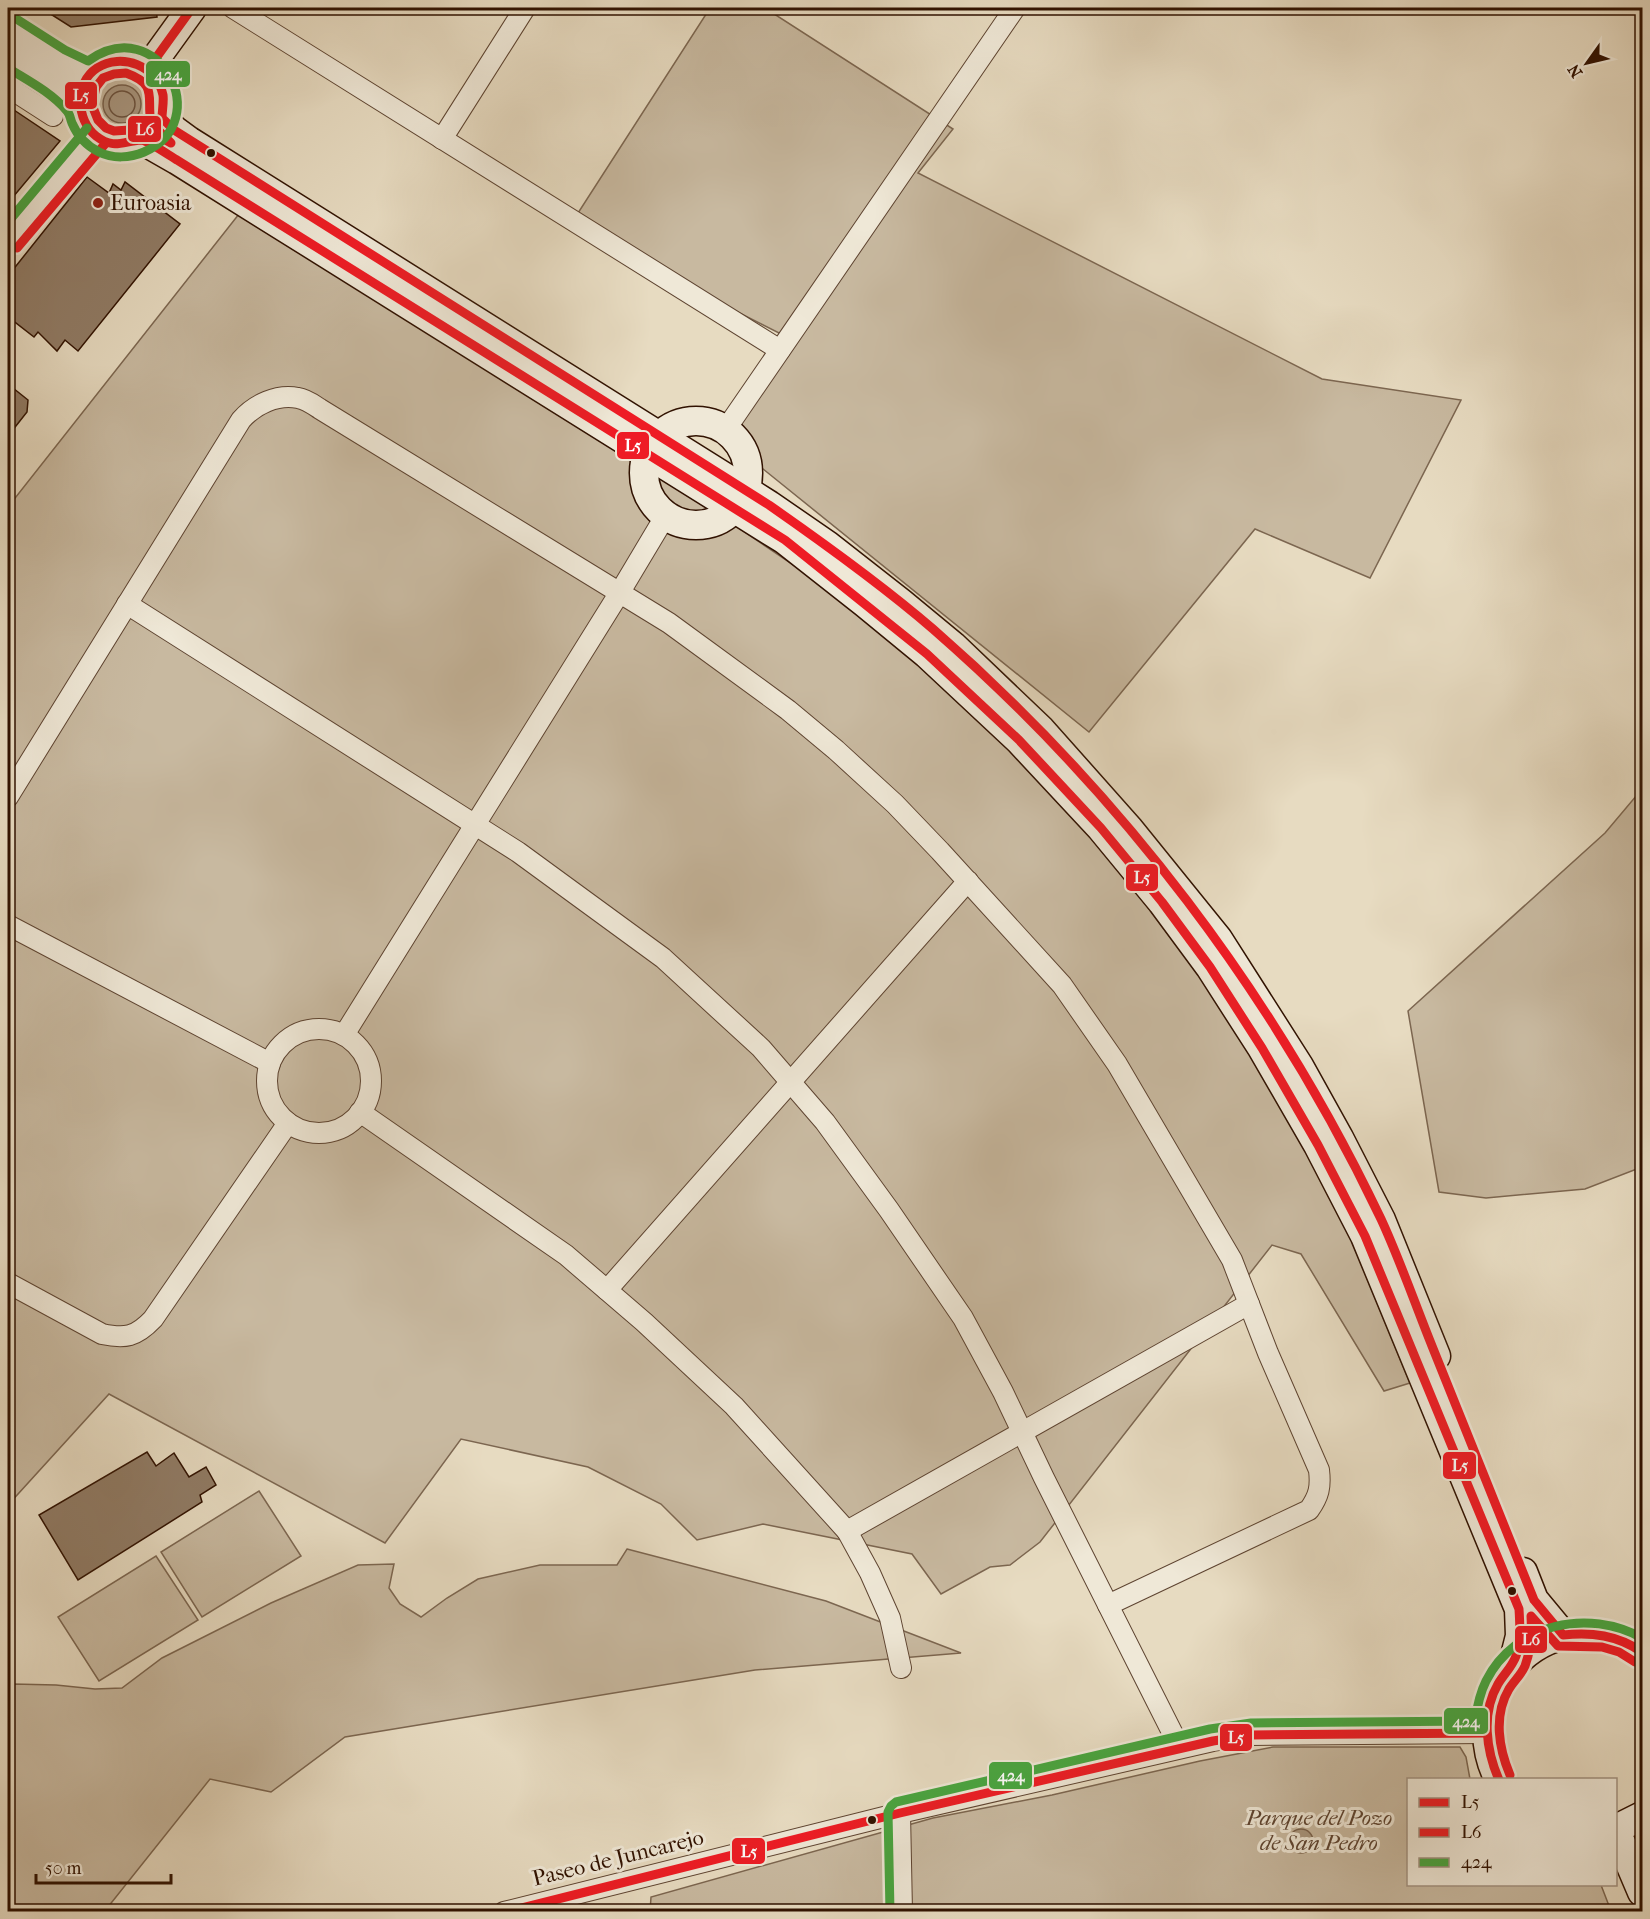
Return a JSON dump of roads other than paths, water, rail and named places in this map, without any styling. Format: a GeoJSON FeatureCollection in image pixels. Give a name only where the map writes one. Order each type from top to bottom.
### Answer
{"type":"FeatureCollection","features":[{"type":"Feature","properties":{"kind":"street"},"geometry":{"type":"LineString","coordinates":[[148,69],[192,8]]}},
{"type":"Feature","properties":{"kind":"street"},"geometry":{"type":"LineString","coordinates":[[233,8],[780,350]]}},
{"type":"Feature","properties":{"kind":"street"},"geometry":{"type":"LineString","coordinates":[[442,139],[525,8]]}},
{"type":"Feature","properties":{"kind":"street"},"geometry":{"type":"LineString","coordinates":[[726,429],[1015,8]]}},
{"type":"Feature","properties":{"kind":"street"},"geometry":{"type":"LineString","coordinates":[[8,28],[59,61],[89,75]]}},
{"type":"Feature","properties":{"kind":"street"},"geometry":{"type":"LineString","coordinates":[[8,54],[46,78],[80,106]]}},
{"type":"Feature","properties":{"kind":"street"},"geometry":{"type":"LineString","coordinates":[[125,60],[139,63],[148,69],[159,80],[164,92],[165,105],[158,127],[142,140],[131,144],[118,145],[96,136],[82,117],[80,106],[80,94],[89,75],[99,66],[112,61],[125,60]]}},
{"type":"Feature","properties":{"kind":"street"},"geometry":{"type":"LineString","coordinates":[[8,87],[53,116]]}},
{"type":"Feature","properties":{"kind":"street"},"geometry":{"type":"LineString","coordinates":[[162,118],[189,141],[653,445]]}},
{"type":"Feature","properties":{"kind":"street"},"geometry":{"type":"LineString","coordinates":[[8,240],[96,136]]}},
{"type":"Feature","properties":{"kind":"street"},"geometry":{"type":"LineString","coordinates":[[142,140],[740,499],[827,545],[953,646],[1041,730],[1129,829],[1218,939],[1299,1066],[1340,1138],[1376,1210],[1534,1600],[1563,1635]]}},
{"type":"Feature","properties":{"kind":"street"},"geometry":{"type":"LineString","coordinates":[[8,797],[242,420],[260,404],[278,398],[299,398],[320,409],[678,629],[788,710],[895,804],[1062,985],[1117,1064],[1232,1260],[1268,1353],[1319,1470],[1321,1486],[1317,1499],[1309,1510],[1297,1517],[1108,1605]]}},
{"type":"Feature","properties":{"kind":"street"},"geometry":{"type":"LineString","coordinates":[[691,420],[709,422],[726,429],[738,441],[745,456],[748,472],[740,499],[727,515],[713,522],[696,525],[680,523],[666,515],[653,502],[645,486],[644,468],[653,445],[674,425],[691,420]]}},
{"type":"Feature","properties":{"kind":"street"},"geometry":{"type":"LineString","coordinates":[[740,499],[785,540],[927,654],[1019,740],[1101,828],[1162,902],[1210,967],[1262,1048],[1307,1126],[1365,1236],[1519,1609],[1520,1636],[1513,1664]]}},
{"type":"Feature","properties":{"kind":"street"},"geometry":{"type":"LineString","coordinates":[[344,1035],[666,515]]}},
{"type":"Feature","properties":{"kind":"street"},"geometry":{"type":"LineString","coordinates":[[127,604],[518,852],[663,958],[761,1048],[825,1122],[963,1318],[1003,1392],[1180,1748]]}},
{"type":"Feature","properties":{"kind":"street"},"geometry":{"type":"LineString","coordinates":[[607,1290],[968,881]]}},
{"type":"Feature","properties":{"kind":"street"},"geometry":{"type":"LineString","coordinates":[[8,925],[270,1063]]}},
{"type":"Feature","properties":{"kind":"street"},"geometry":{"type":"LineString","coordinates":[[310,1029],[328,1029],[344,1035],[358,1046],[367,1060],[371,1077],[369,1094],[360,1112],[351,1122],[336,1130],[320,1133],[303,1131],[288,1123],[276,1111],[268,1096],[266,1078],[270,1063],[279,1046],[293,1035],[310,1029]]}},
{"type":"Feature","properties":{"kind":"street"},"geometry":{"type":"LineString","coordinates":[[360,1112],[566,1255],[734,1406],[847,1531],[870,1573],[890,1618],[901,1668]]}},
{"type":"Feature","properties":{"kind":"street"},"geometry":{"type":"LineString","coordinates":[[8,1283],[102,1334],[118,1338],[138,1332],[153,1319],[288,1123]]}},
{"type":"Feature","properties":{"kind":"street"},"geometry":{"type":"LineString","coordinates":[[847,1531],[1249,1304]]}},
{"type":"Feature","properties":{"kind":"street"},"geometry":{"type":"LineString","coordinates":[[1498,1778],[1491,1764],[1486,1734],[1489,1708],[1498,1685],[1513,1664],[1536,1646],[1563,1635],[1583,1632],[1604,1634],[1630,1643],[1642,1652]]}},
{"type":"Feature","properties":{"kind":"street","name":"Paseo de Juncarejo"},"geometry":{"type":"LineString","coordinates":[[504,1911],[900,1813],[1180,1748],[1251,1735],[1486,1734]]}},
{"type":"Feature","properties":{"kind":"street"},"geometry":{"type":"LineString","coordinates":[[900,1813],[902,1911]]}},
{"type":"Feature","properties":{"kind":"street"},"geometry":{"type":"LineString","coordinates":[[1630,1826],[1642,1892]]}},
{"type":"Feature","properties":{"kind":"water"},"geometry":{"type":"Polygon","coordinates":[[[122,85],[135,91],[141,104],[135,117],[122,123],[109,117],[103,104],[109,91],[122,85]]]}},
{"type":"Feature","properties":{"kind":"water"},"geometry":{"type":"Polygon","coordinates":[[[1301,1829],[1306,1830],[1312,1836],[1312,1846],[1306,1852],[1301,1853],[1296,1852],[1290,1846],[1289,1841],[1290,1836],[1296,1830],[1301,1829]]]}},
{"type":"Feature","properties":{"kind":"place","name":"Euroasia"},"geometry":{"type":"Point","coordinates":[98,203]}},
{"type":"Feature","properties":{"kind":"park label","name":"Parque del Pozo de San Pedro"},"geometry":{"type":"Point","coordinates":[1319,1830]}}]}
